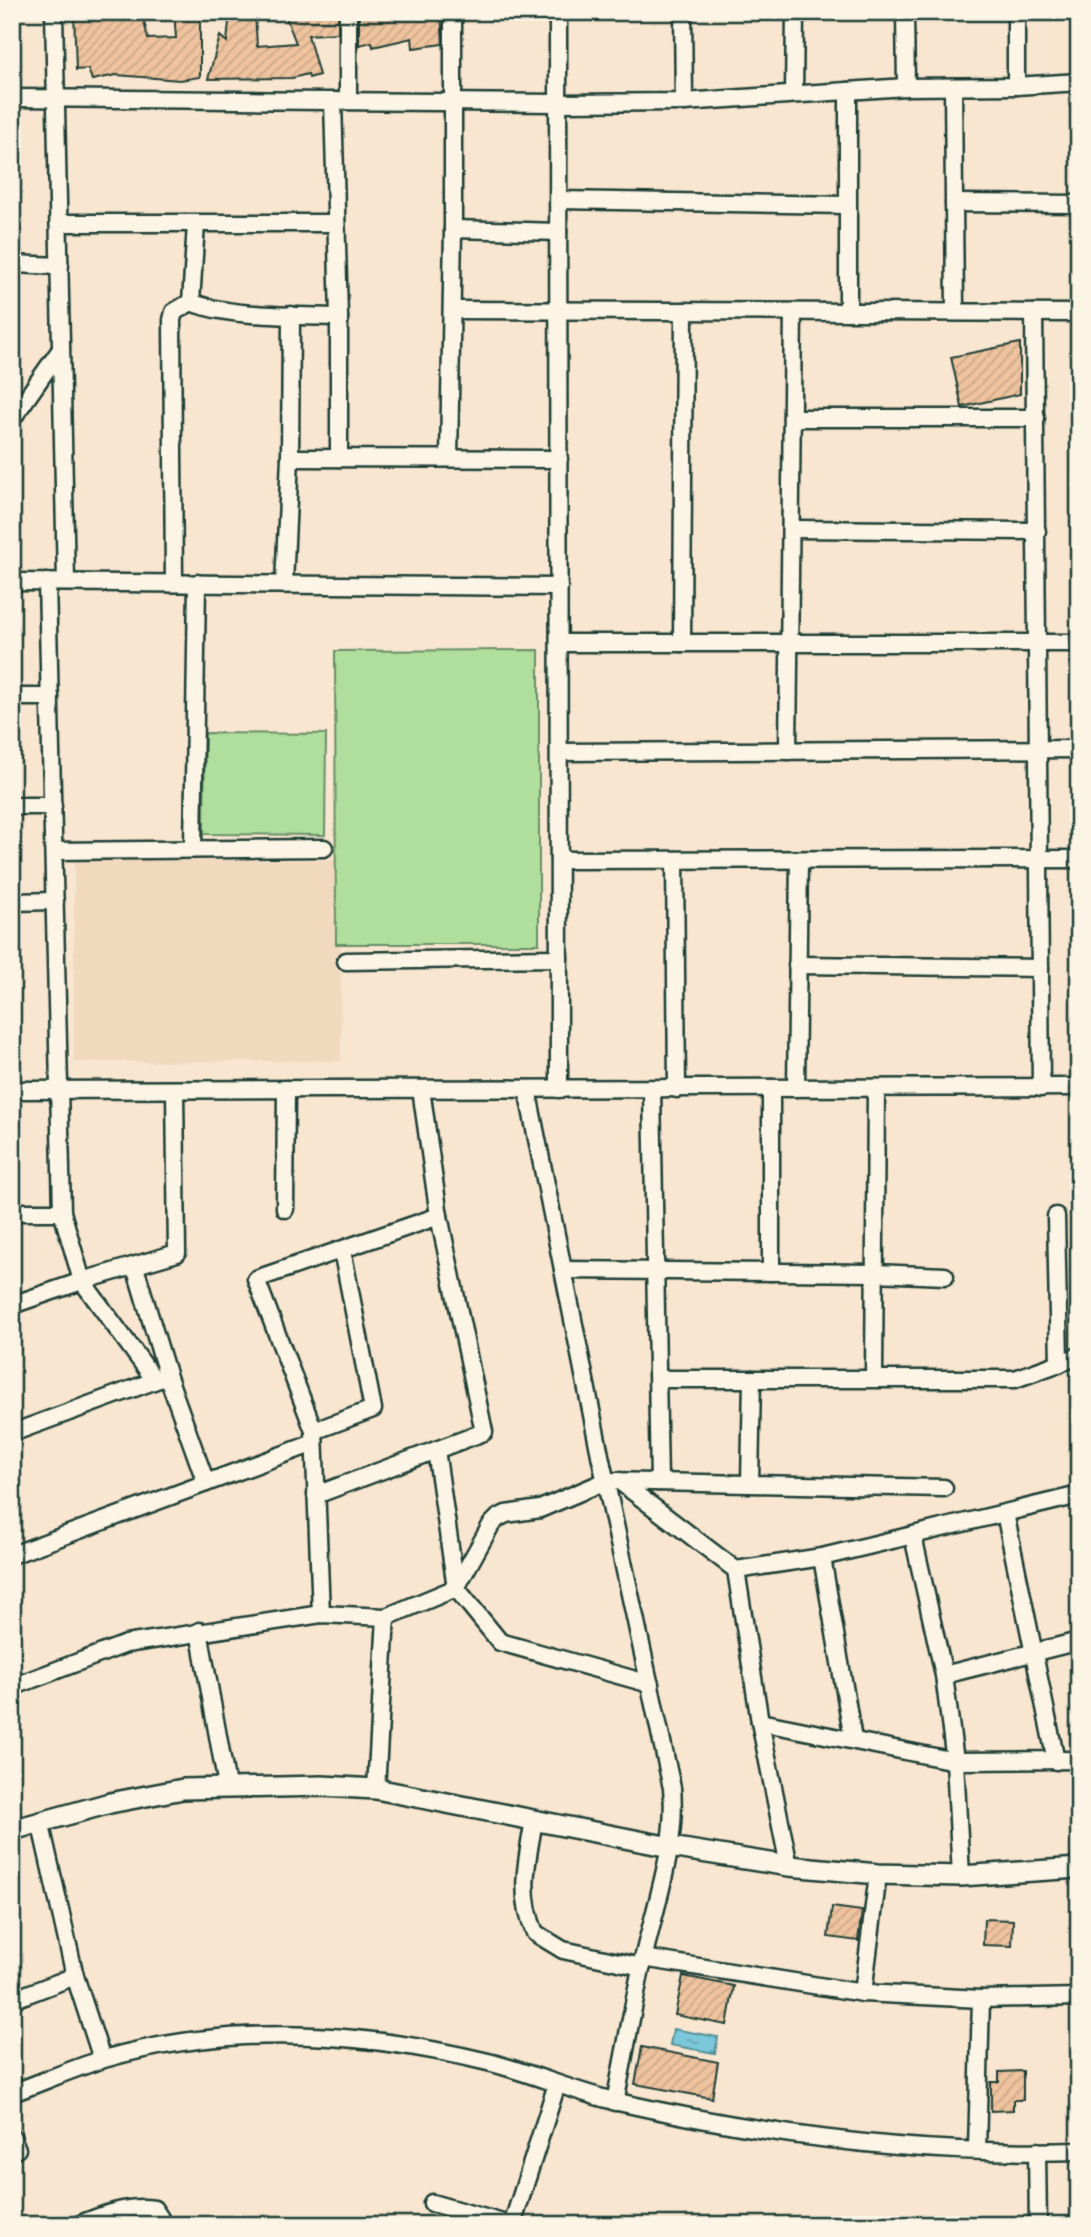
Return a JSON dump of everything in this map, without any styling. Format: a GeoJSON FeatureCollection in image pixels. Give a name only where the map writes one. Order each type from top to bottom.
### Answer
{"type":"FeatureCollection","features":[{"type":"Feature","properties":{"kind":"street"},"geometry":{"type":"LineString","coordinates":[[54,12],[66,582]]}},
{"type":"Feature","properties":{"kind":"street"},"geometry":{"type":"LineString","coordinates":[[339,458],[335,223],[340,101],[348,12]]}},
{"type":"Feature","properties":{"kind":"street"},"geometry":{"type":"LineString","coordinates":[[449,458],[453,12]]}},
{"type":"Feature","properties":{"kind":"street"},"geometry":{"type":"LineString","coordinates":[[558,12],[559,1089]]}},
{"type":"Feature","properties":{"kind":"street"},"geometry":{"type":"LineString","coordinates":[[683,12],[684,102]]}},
{"type":"Feature","properties":{"kind":"street"},"geometry":{"type":"LineString","coordinates":[[794,94],[795,12]]}},
{"type":"Feature","properties":{"kind":"street"},"geometry":{"type":"LineString","coordinates":[[905,12],[906,87]]}},
{"type":"Feature","properties":{"kind":"street"},"geometry":{"type":"LineString","coordinates":[[1016,12],[1016,86]]}},
{"type":"Feature","properties":{"kind":"street"},"geometry":{"type":"LineString","coordinates":[[12,98],[684,102],[906,87],[1016,86],[1079,82]]}},
{"type":"Feature","properties":{"kind":"street"},"geometry":{"type":"LineString","coordinates":[[953,87],[955,312]]}},
{"type":"Feature","properties":{"kind":"street"},"geometry":{"type":"LineString","coordinates":[[848,91],[848,312]]}},
{"type":"Feature","properties":{"kind":"street"},"geometry":{"type":"LineString","coordinates":[[559,200],[847,205]]}},
{"type":"Feature","properties":{"kind":"street"},"geometry":{"type":"LineString","coordinates":[[954,203],[1079,204]]}},
{"type":"Feature","properties":{"kind":"street"},"geometry":{"type":"LineString","coordinates":[[59,223],[335,223]]}},
{"type":"Feature","properties":{"kind":"street"},"geometry":{"type":"LineString","coordinates":[[191,302],[196,223]]}},
{"type":"Feature","properties":{"kind":"street"},"geometry":{"type":"LineString","coordinates":[[453,229],[558,232]]}},
{"type":"Feature","properties":{"kind":"street"},"geometry":{"type":"LineString","coordinates":[[12,264],[60,266]]}},
{"type":"Feature","properties":{"kind":"street"},"geometry":{"type":"LineString","coordinates":[[174,583],[174,312],[191,302],[216,309],[338,317]]}},
{"type":"Feature","properties":{"kind":"street"},"geometry":{"type":"LineString","coordinates":[[452,310],[1079,313]]}},
{"type":"Feature","properties":{"kind":"street"},"geometry":{"type":"LineString","coordinates":[[682,643],[684,311]]}},
{"type":"Feature","properties":{"kind":"street"},"geometry":{"type":"LineString","coordinates":[[788,751],[793,312]]}},
{"type":"Feature","properties":{"kind":"street"},"geometry":{"type":"LineString","coordinates":[[1034,313],[1041,1088]]}},
{"type":"Feature","properties":{"kind":"street"},"geometry":{"type":"LineString","coordinates":[[284,584],[290,458],[291,315]]}},
{"type":"Feature","properties":{"kind":"street"},"geometry":{"type":"LineString","coordinates":[[12,419],[61,349]]}},
{"type":"Feature","properties":{"kind":"street"},"geometry":{"type":"LineString","coordinates":[[792,418],[1035,418]]}},
{"type":"Feature","properties":{"kind":"street"},"geometry":{"type":"LineString","coordinates":[[290,458],[559,459]]}},
{"type":"Feature","properties":{"kind":"street"},"geometry":{"type":"LineString","coordinates":[[791,529],[1037,531]]}},
{"type":"Feature","properties":{"kind":"street"},"geometry":{"type":"LineString","coordinates":[[12,582],[559,587]]}},
{"type":"Feature","properties":{"kind":"street"},"geometry":{"type":"LineString","coordinates":[[47,582],[62,1212],[82,1281],[161,1378]]}},
{"type":"Feature","properties":{"kind":"street"},"geometry":{"type":"LineString","coordinates":[[193,849],[197,583]]}},
{"type":"Feature","properties":{"kind":"street"},"geometry":{"type":"LineString","coordinates":[[559,643],[1079,643]]}},
{"type":"Feature","properties":{"kind":"street"},"geometry":{"type":"LineString","coordinates":[[12,697],[50,697]]}},
{"type":"Feature","properties":{"kind":"street"},"geometry":{"type":"LineString","coordinates":[[559,752],[1079,749]]}},
{"type":"Feature","properties":{"kind":"street"},"geometry":{"type":"LineString","coordinates":[[12,806],[53,806]]}},
{"type":"Feature","properties":{"kind":"street"},"geometry":{"type":"LineString","coordinates":[[54,851],[324,848]]}},
{"type":"Feature","properties":{"kind":"street"},"geometry":{"type":"LineString","coordinates":[[796,1088],[799,859]]}},
{"type":"Feature","properties":{"kind":"street"},"geometry":{"type":"LineString","coordinates":[[559,860],[1079,859]]}},
{"type":"Feature","properties":{"kind":"street"},"geometry":{"type":"LineString","coordinates":[[675,860],[677,1088]]}},
{"type":"Feature","properties":{"kind":"street"},"geometry":{"type":"LineString","coordinates":[[12,902],[55,901]]}},
{"type":"Feature","properties":{"kind":"street"},"geometry":{"type":"LineString","coordinates":[[346,961],[559,958]]}},
{"type":"Feature","properties":{"kind":"street"},"geometry":{"type":"LineString","coordinates":[[797,965],[1040,968]]}},
{"type":"Feature","properties":{"kind":"street"},"geometry":{"type":"LineString","coordinates":[[12,1090],[1079,1087]]}},
{"type":"Feature","properties":{"kind":"street"},"geometry":{"type":"LineString","coordinates":[[771,1088],[771,1272]]}},
{"type":"Feature","properties":{"kind":"street"},"geometry":{"type":"LineString","coordinates":[[874,1378],[876,1088]]}},
{"type":"Feature","properties":{"kind":"street"},"geometry":{"type":"LineString","coordinates":[[316,1495],[484,1432],[439,1216],[421,1089]]}},
{"type":"Feature","properties":{"kind":"street"},"geometry":{"type":"LineString","coordinates":[[527,1089],[564,1270],[613,1481],[674,1808],[670,1847],[643,1962],[615,2102]]}},
{"type":"Feature","properties":{"kind":"street"},"geometry":{"type":"LineString","coordinates":[[652,1089],[659,1482]]}},
{"type":"Feature","properties":{"kind":"street"},"geometry":{"type":"LineString","coordinates":[[12,1305],[177,1253],[175,1090]]}},
{"type":"Feature","properties":{"kind":"street"},"geometry":{"type":"LineString","coordinates":[[285,1209],[286,1090]]}},
{"type":"Feature","properties":{"kind":"street"},"geometry":{"type":"LineString","coordinates":[[12,1212],[62,1212]]}},
{"type":"Feature","properties":{"kind":"street"},"geometry":{"type":"LineString","coordinates":[[321,1614],[314,1437],[256,1279],[439,1216]]}},
{"type":"Feature","properties":{"kind":"street"},"geometry":{"type":"LineString","coordinates":[[1056,1216],[1059,1364]]}},
{"type":"Feature","properties":{"kind":"street"},"geometry":{"type":"LineString","coordinates":[[12,1555],[206,1483],[373,1409],[342,1250]]}},
{"type":"Feature","properties":{"kind":"street"},"geometry":{"type":"LineString","coordinates":[[135,1267],[161,1378],[206,1483]]}},
{"type":"Feature","properties":{"kind":"street"},"geometry":{"type":"LineString","coordinates":[[564,1270],[945,1276]]}},
{"type":"Feature","properties":{"kind":"street"},"geometry":{"type":"LineString","coordinates":[[658,1379],[1015,1379],[1079,1356]]}},
{"type":"Feature","properties":{"kind":"street"},"geometry":{"type":"LineString","coordinates":[[12,1433],[161,1378]]}},
{"type":"Feature","properties":{"kind":"street"},"geometry":{"type":"LineString","coordinates":[[750,1483],[752,1379]]}},
{"type":"Feature","properties":{"kind":"street"},"geometry":{"type":"LineString","coordinates":[[436,1450],[456,1588],[500,1642],[650,1684]]}},
{"type":"Feature","properties":{"kind":"street"},"geometry":{"type":"LineString","coordinates":[[613,1481],[736,1570],[822,1558],[1079,1495]]}},
{"type":"Feature","properties":{"kind":"street"},"geometry":{"type":"LineString","coordinates":[[12,1687],[126,1644],[321,1614],[386,1617],[456,1588],[491,1525],[498,1518],[506,1514],[540,1509],[613,1481],[944,1488]]}},
{"type":"Feature","properties":{"kind":"street"},"geometry":{"type":"LineString","coordinates":[[1005,1513],[1056,1761]]}},
{"type":"Feature","properties":{"kind":"street"},"geometry":{"type":"LineString","coordinates":[[913,1535],[944,1675],[955,1761],[961,1876]]}},
{"type":"Feature","properties":{"kind":"street"},"geometry":{"type":"LineString","coordinates":[[822,1558],[853,1739]]}},
{"type":"Feature","properties":{"kind":"street"},"geometry":{"type":"LineString","coordinates":[[736,1570],[760,1722],[789,1866]]}},
{"type":"Feature","properties":{"kind":"street"},"geometry":{"type":"LineString","coordinates":[[376,1789],[386,1617]]}},
{"type":"Feature","properties":{"kind":"street"},"geometry":{"type":"LineString","coordinates":[[199,1631],[227,1786]]}},
{"type":"Feature","properties":{"kind":"street"},"geometry":{"type":"LineString","coordinates":[[944,1675],[1079,1641]]}},
{"type":"Feature","properties":{"kind":"street"},"geometry":{"type":"LineString","coordinates":[[760,1722],[955,1761],[1079,1760]]}},
{"type":"Feature","properties":{"kind":"street"},"geometry":{"type":"LineString","coordinates":[[12,1829],[110,1803],[183,1789],[322,1786],[376,1789],[670,1847],[789,1866],[878,1874],[961,1876],[1079,1868]]}},
{"type":"Feature","properties":{"kind":"street"},"geometry":{"type":"LineString","coordinates":[[534,1820],[525,1874],[524,1899],[535,1933],[563,1950],[863,1993],[981,1999],[1079,1997]]}},
{"type":"Feature","properties":{"kind":"street"},"geometry":{"type":"LineString","coordinates":[[40,1821],[75,1976],[102,2059]]}},
{"type":"Feature","properties":{"kind":"street"},"geometry":{"type":"LineString","coordinates":[[863,1993],[878,1874]]}},
{"type":"Feature","properties":{"kind":"street"},"geometry":{"type":"LineString","coordinates":[[12,2000],[75,1976]]}},
{"type":"Feature","properties":{"kind":"street"},"geometry":{"type":"LineString","coordinates":[[977,2150],[981,1999]]}},
{"type":"Feature","properties":{"kind":"street"},"geometry":{"type":"LineString","coordinates":[[12,2093],[102,2059],[132,2052],[206,2039],[253,2035],[336,2036],[488,2063],[615,2102],[766,2132],[932,2149],[1079,2151]]}},
{"type":"Feature","properties":{"kind":"street"},"geometry":{"type":"LineString","coordinates":[[432,2203],[511,2225],[557,2084]]}},
{"type":"Feature","properties":{"kind":"street"},"geometry":{"type":"LineString","coordinates":[[1037,2151],[1038,2225]]}},
{"type":"Feature","properties":{"kind":"street"},"geometry":{"type":"LineString","coordinates":[[78,2225],[103,2214],[142,2207],[154,2209],[162,2225]]}},
{"type":"Feature","properties":{"kind":"shaded area"},"geometry":{"type":"Polygon","coordinates":[[[340,860],[341,1061],[74,1062],[74,861],[340,860]]]}},
{"type":"Feature","properties":{"kind":"green space"},"geometry":{"type":"Polygon","coordinates":[[[539,650],[539,944],[336,944],[335,651],[539,650]]]}},
{"type":"Feature","properties":{"kind":"green space"},"geometry":{"type":"Polygon","coordinates":[[[205,733],[326,734],[325,835],[204,834],[205,733]]]}},
{"type":"Feature","properties":{"kind":"water"},"geometry":{"type":"Polygon","coordinates":[[[673,2029],[718,2037],[715,2053],[670,2045],[673,2029]]]}},
{"type":"Feature","properties":{"kind":"building"},"geometry":{"type":"Polygon","coordinates":[[[74,12],[142,12],[148,39],[176,38],[174,12],[200,12],[200,77],[180,80],[116,75],[92,80],[88,69],[76,70],[74,12]]]}},
{"type":"Feature","properties":{"kind":"building"},"geometry":{"type":"Polygon","coordinates":[[[230,12],[255,12],[257,46],[296,43],[284,12],[338,12],[338,33],[308,35],[319,75],[309,78],[308,74],[292,78],[208,79],[220,36],[227,42],[230,12]]]}},
{"type":"Feature","properties":{"kind":"building"},"geometry":{"type":"Polygon","coordinates":[[[359,12],[383,12],[384,16],[406,12],[441,12],[443,44],[413,48],[412,38],[373,47],[372,42],[359,45],[359,12]]]}},
{"type":"Feature","properties":{"kind":"building"},"geometry":{"type":"Polygon","coordinates":[[[1020,343],[1020,394],[962,407],[951,357],[1020,343]]]}},
{"type":"Feature","properties":{"kind":"building"},"geometry":{"type":"Polygon","coordinates":[[[832,1907],[862,1911],[858,1941],[828,1937],[832,1907]]]}},
{"type":"Feature","properties":{"kind":"building"},"geometry":{"type":"Polygon","coordinates":[[[984,1919],[1013,1920],[1012,1946],[983,1945],[984,1919]]]}},
{"type":"Feature","properties":{"kind":"building"},"geometry":{"type":"Polygon","coordinates":[[[683,1976],[734,1986],[727,2025],[675,2015],[683,1976]]]}},
{"type":"Feature","properties":{"kind":"building"},"geometry":{"type":"Polygon","coordinates":[[[642,2047],[718,2062],[712,2098],[635,2084],[642,2047]]]}},
{"type":"Feature","properties":{"kind":"building"},"geometry":{"type":"Polygon","coordinates":[[[1023,2071],[1023,2100],[1013,2100],[1013,2110],[991,2111],[991,2082],[999,2082],[999,2072],[1023,2071]]]}}]}
